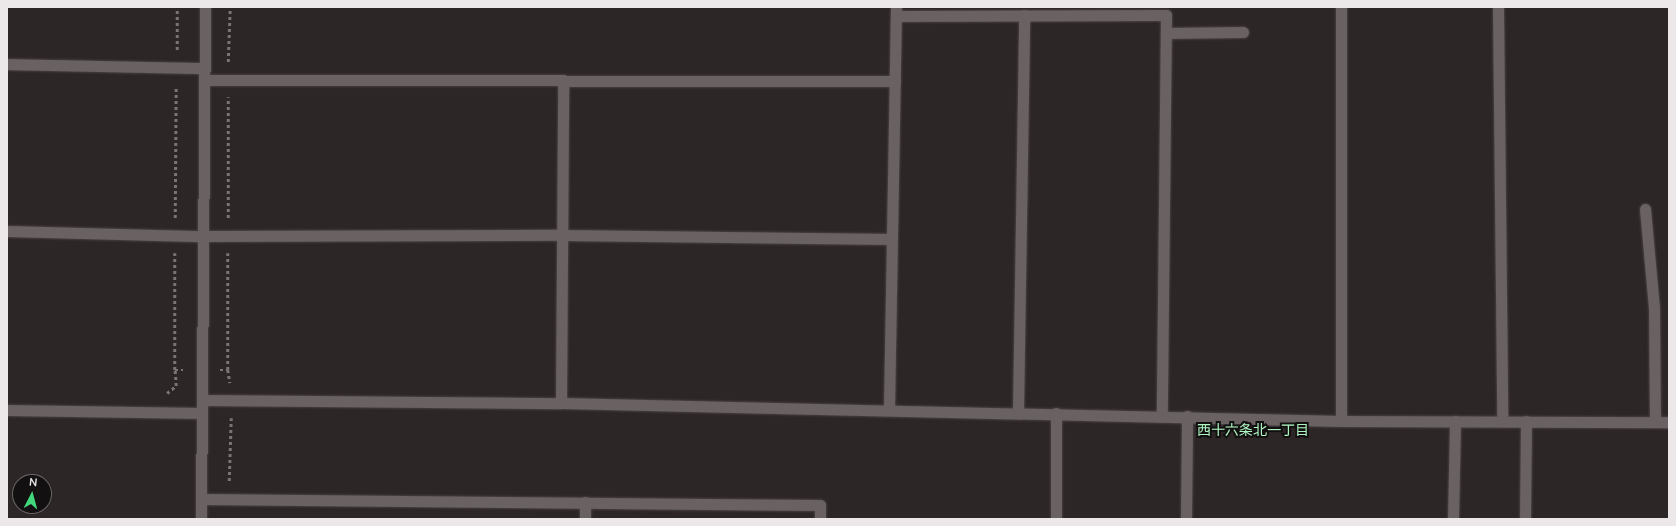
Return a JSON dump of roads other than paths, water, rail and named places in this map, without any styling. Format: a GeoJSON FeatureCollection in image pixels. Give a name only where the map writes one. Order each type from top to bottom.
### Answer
{"type":"FeatureCollection","features":[{"type":"Feature","properties":{"kind":"street"},"geometry":{"type":"LineString","coordinates":[[201,519],[205,7]]}},
{"type":"Feature","properties":{"kind":"street"},"geometry":{"type":"LineString","coordinates":[[1341,7],[1341,421]]}},
{"type":"Feature","properties":{"kind":"street"},"geometry":{"type":"LineString","coordinates":[[1498,7],[1502,420]]}},
{"type":"Feature","properties":{"kind":"street"},"geometry":{"type":"LineString","coordinates":[[889,409],[896,12],[1024,15],[1166,15],[1162,415]]}},
{"type":"Feature","properties":{"kind":"street"},"geometry":{"type":"LineString","coordinates":[[1018,412],[1024,15]]}},
{"type":"Feature","properties":{"kind":"street"},"geometry":{"type":"LineString","coordinates":[[1166,32],[1243,32]]}},
{"type":"Feature","properties":{"kind":"street"},"geometry":{"type":"LineString","coordinates":[[7,64],[204,68]]}},
{"type":"Feature","properties":{"kind":"street"},"geometry":{"type":"LineString","coordinates":[[204,80],[563,82],[895,81]]}},
{"type":"Feature","properties":{"kind":"street"},"geometry":{"type":"LineString","coordinates":[[561,403],[563,82]]}},
{"type":"Feature","properties":{"kind":"street"},"geometry":{"type":"LineString","coordinates":[[1645,210],[1654,308],[1655,422]]}},
{"type":"Feature","properties":{"kind":"street"},"geometry":{"type":"LineString","coordinates":[[7,231],[203,236],[562,234],[891,239]]}},
{"type":"Feature","properties":{"kind":"street"},"geometry":{"type":"LineString","coordinates":[[202,400],[561,403],[889,409],[1162,415],[1341,421],[1502,420],[1669,422]]}},
{"type":"Feature","properties":{"kind":"street"},"geometry":{"type":"LineString","coordinates":[[7,410],[202,413]]}},
{"type":"Feature","properties":{"kind":"street"},"geometry":{"type":"LineString","coordinates":[[1056,413],[1056,519]]}},
{"type":"Feature","properties":{"kind":"street"},"geometry":{"type":"LineString","coordinates":[[1186,519],[1187,416]]}},
{"type":"Feature","properties":{"kind":"street"},"geometry":{"type":"LineString","coordinates":[[1453,519],[1455,421]]}},
{"type":"Feature","properties":{"kind":"street"},"geometry":{"type":"LineString","coordinates":[[1525,519],[1526,421]]}},
{"type":"Feature","properties":{"kind":"street"},"geometry":{"type":"LineString","coordinates":[[201,499],[820,505],[820,519]]}},
{"type":"Feature","properties":{"kind":"street"},"geometry":{"type":"LineString","coordinates":[[585,502],[585,519]]}},
{"type":"Feature","properties":{"kind":"district","name":"西十六条北一丁目"},"geometry":{"type":"Point","coordinates":[1253,431]}}]}
